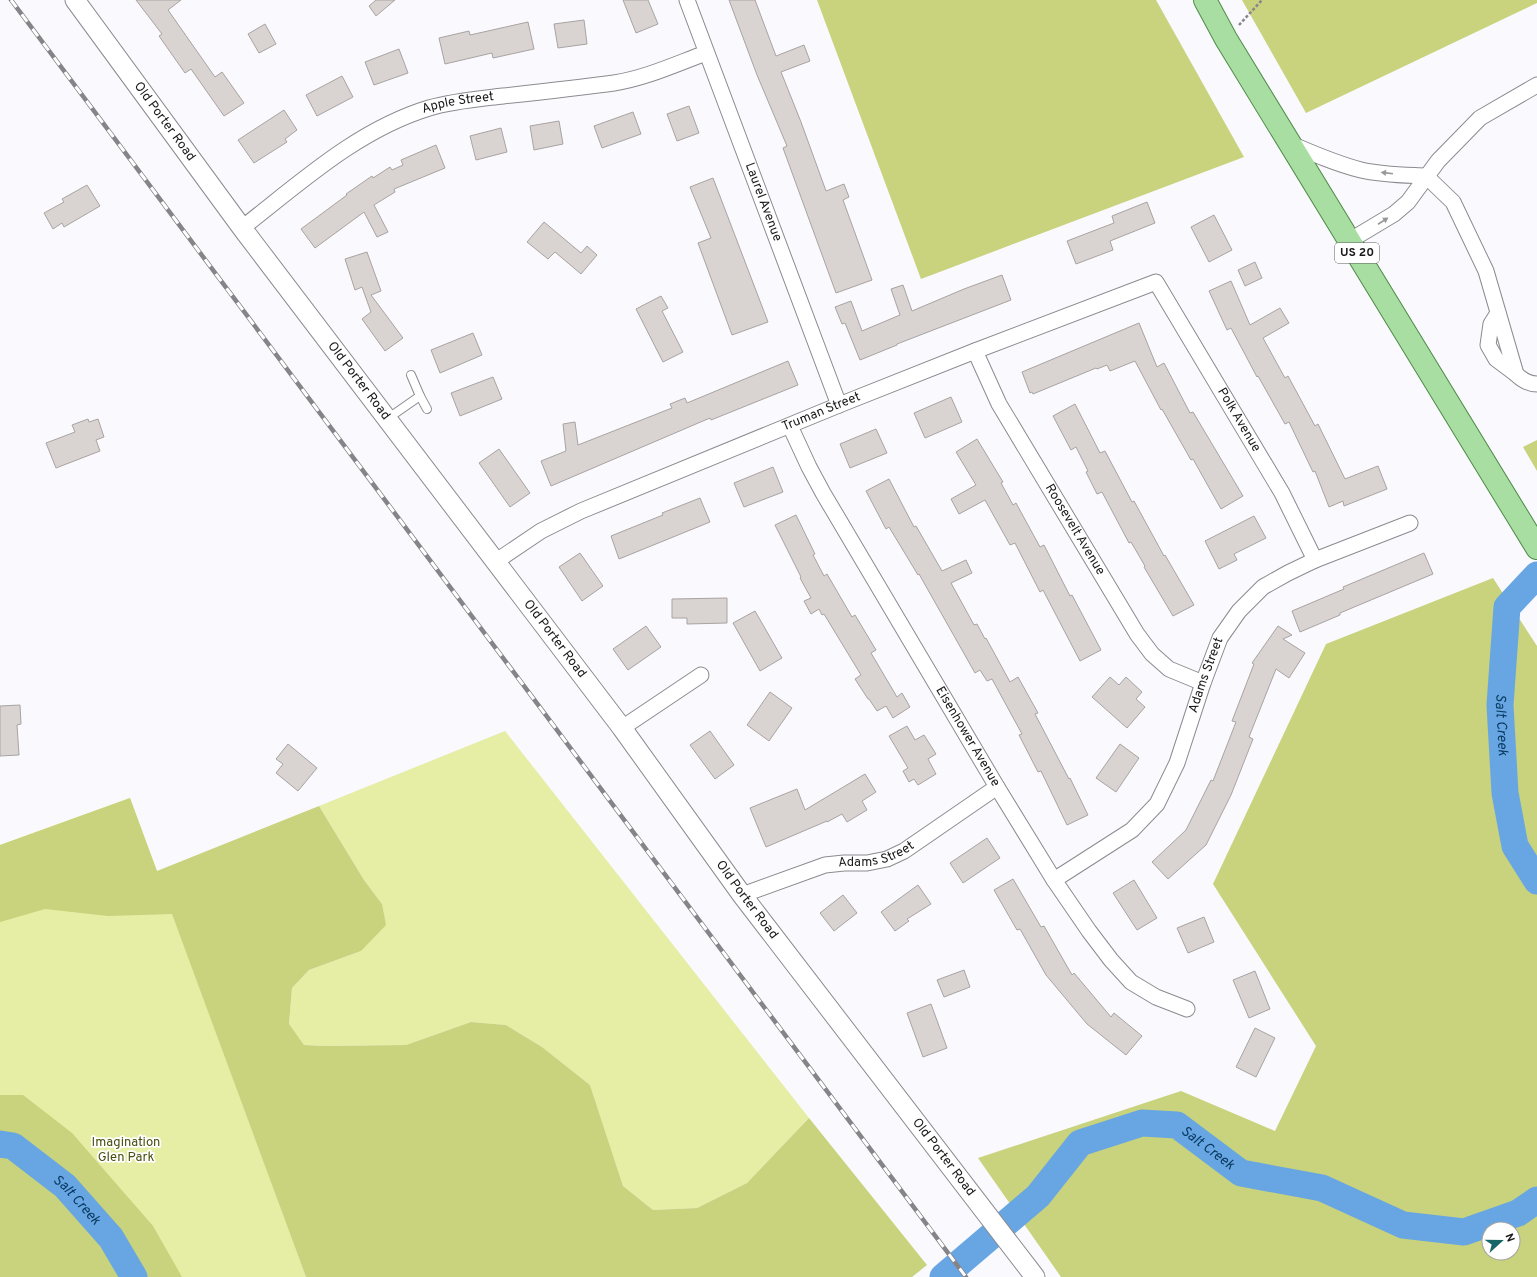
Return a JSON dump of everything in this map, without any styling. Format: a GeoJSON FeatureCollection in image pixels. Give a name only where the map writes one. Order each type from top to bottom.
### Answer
{"type":"FeatureCollection","features":[{"type":"Feature","properties":{"kind":"main road","name":"US 20"},"geometry":{"type":"LineString","coordinates":[[1205,0],[1226,39],[1537,548]]}},
{"type":"Feature","properties":{"kind":"street","name":"Old Porter Road"},"geometry":{"type":"LineString","coordinates":[[75,0],[242,228],[622,728],[742,895],[1035,1277]]}},
{"type":"Feature","properties":{"kind":"street","name":"Laurel Avenue"},"geometry":{"type":"LineString","coordinates":[[687,0],[839,405]]}},
{"type":"Feature","properties":{"kind":"street","name":"Apple Street"},"geometry":{"type":"LineString","coordinates":[[242,228],[346,148],[383,127],[427,109],[454,101],[616,83],[653,73],[706,53]]}},
{"type":"Feature","properties":{"kind":"street"},"geometry":{"type":"LineString","coordinates":[[1349,241],[1394,214],[1408,202],[1438,161],[1480,118],[1537,85]]}},
{"type":"Feature","properties":{"kind":"street"},"geometry":{"type":"LineString","coordinates":[[1291,144],[1329,160],[1362,170],[1426,176],[1453,202],[1486,271],[1498,313],[1491,324],[1488,345],[1496,359],[1522,380],[1532,384],[1537,384]]}},
{"type":"Feature","properties":{"kind":"street","name":"Truman Street"},"geometry":{"type":"LineString","coordinates":[[495,562],[541,531],[561,520],[839,405],[1156,282]]}},
{"type":"Feature","properties":{"kind":"street","name":"Polk Avenue"},"geometry":{"type":"LineString","coordinates":[[1156,282],[1282,493],[1315,560]]}},
{"type":"Feature","properties":{"kind":"street","name":"Roosevelt Avenue"},"geometry":{"type":"LineString","coordinates":[[975,351],[998,404],[1137,634],[1152,654],[1169,669],[1203,683]]}},
{"type":"Feature","properties":{"kind":"street","name":"Eisenhower Avenue"},"geometry":{"type":"LineString","coordinates":[[790,426],[808,466],[823,493],[996,787],[1054,880],[1102,948],[1131,982],[1156,997],[1187,1009]]}},
{"type":"Feature","properties":{"kind":"street","name":"Adams Street"},"geometry":{"type":"LineString","coordinates":[[1054,880],[1132,830],[1157,804],[1177,763],[1203,683],[1220,638],[1239,611],[1262,587],[1315,560],[1410,523]]}},
{"type":"Feature","properties":{"kind":"street"},"geometry":{"type":"LineString","coordinates":[[622,728],[701,675]]}},
{"type":"Feature","properties":{"kind":"street","name":"Adams Street"},"geometry":{"type":"LineString","coordinates":[[742,895],[825,865],[867,863],[887,859],[904,851],[996,787]]}},
{"type":"Feature","properties":{"kind":"lane"},"geometry":{"type":"LineString","coordinates":[[411,376],[427,409]]}},
{"type":"Feature","properties":{"kind":"lane"},"geometry":{"type":"LineString","coordinates":[[387,419],[420,396]]}},
{"type":"Feature","properties":{"kind":"path"},"geometry":{"type":"LineString","coordinates":[[1226,39],[1262,0]]}},
{"type":"Feature","properties":{"kind":"green space"},"geometry":{"type":"Polygon","coordinates":[[[817,0],[1156,0],[1244,157],[921,279],[817,0]]]}},
{"type":"Feature","properties":{"kind":"green space"},"geometry":{"type":"Polygon","coordinates":[[[1242,0],[1537,0],[1537,3],[1306,113],[1242,0]]]}},
{"type":"Feature","properties":{"kind":"green space"},"geometry":{"type":"Polygon","coordinates":[[[1537,440],[1537,471],[1523,447],[1537,440]]]}},
{"type":"Feature","properties":{"kind":"green space"},"geometry":{"type":"Polygon","coordinates":[[[1493,578],[1537,646],[1537,1277],[1061,1277],[978,1158],[1181,1091],[1275,1131],[1316,1046],[1213,884],[1326,644],[1493,578]]]}},
{"type":"Feature","properties":{"kind":"green space"},"geometry":{"type":"Polygon","coordinates":[[[505,731],[809,1118],[747,1183],[697,1208],[653,1210],[623,1186],[590,1085],[542,1047],[506,1025],[471,1022],[406,1045],[326,1046],[304,1045],[289,1025],[292,988],[309,970],[361,951],[382,904],[364,880],[319,806],[505,731]]]}},
{"type":"Feature","properties":{"kind":"green space","name":"Imagination Glen Park"},"geometry":{"type":"Polygon","coordinates":[[[130,798],[306,1277],[0,1277],[0,845],[130,798]]]}},
{"type":"Feature","properties":{"kind":"green space"},"geometry":{"type":"Polygon","coordinates":[[[130,798],[157,871],[319,806],[364,880],[382,904],[386,925],[361,951],[309,970],[292,988],[289,1024],[304,1045],[406,1045],[471,1022],[506,1025],[542,1047],[590,1085],[623,1186],[653,1210],[697,1208],[747,1183],[809,1118],[927,1265],[912,1277],[306,1277],[172,914],[108,916],[45,909],[0,922],[0,845],[130,798]]]}},
{"type":"Feature","properties":{"kind":"green space"},"geometry":{"type":"Polygon","coordinates":[[[0,1095],[23,1095],[72,1133],[153,1226],[182,1277],[0,1277],[0,1095]]]}},
{"type":"Feature","properties":{"kind":"building"},"geometry":{"type":"Polygon","coordinates":[[[136,0],[181,0],[168,10],[215,77],[222,72],[244,103],[224,116],[191,69],[185,73],[159,36],[162,34],[136,0]]]}},
{"type":"Feature","properties":{"kind":"building"},"geometry":{"type":"Polygon","coordinates":[[[376,0],[395,0],[376,16],[369,6],[376,0]]]}},
{"type":"Feature","properties":{"kind":"building"},"geometry":{"type":"Polygon","coordinates":[[[623,0],[648,0],[658,24],[636,33],[623,0]]]}},
{"type":"Feature","properties":{"kind":"building"},"geometry":{"type":"Polygon","coordinates":[[[729,0],[755,0],[776,56],[804,45],[810,61],[781,72],[826,191],[844,184],[849,197],[843,200],[872,280],[836,293],[783,148],[787,146],[757,75],[729,0]]]}},
{"type":"Feature","properties":{"kind":"building"},"geometry":{"type":"Polygon","coordinates":[[[584,20],[587,44],[558,48],[554,24],[584,20]]]}},
{"type":"Feature","properties":{"kind":"building"},"geometry":{"type":"Polygon","coordinates":[[[528,22],[534,49],[493,58],[492,53],[445,64],[439,38],[469,31],[470,35],[528,22]]]}},
{"type":"Feature","properties":{"kind":"building"},"geometry":{"type":"Polygon","coordinates":[[[265,24],[276,44],[259,53],[248,34],[265,24]]]}},
{"type":"Feature","properties":{"kind":"building"},"geometry":{"type":"Polygon","coordinates":[[[399,49],[408,73],[374,85],[365,62],[399,49]]]}},
{"type":"Feature","properties":{"kind":"building"},"geometry":{"type":"Polygon","coordinates":[[[342,76],[353,97],[317,116],[306,95],[342,76]]]}},
{"type":"Feature","properties":{"kind":"building"},"geometry":{"type":"Polygon","coordinates":[[[689,106],[699,133],[677,141],[667,114],[689,106]]]}},
{"type":"Feature","properties":{"kind":"building"},"geometry":{"type":"Polygon","coordinates":[[[284,110],[297,130],[285,139],[287,142],[254,163],[238,140],[284,110]]]}},
{"type":"Feature","properties":{"kind":"building"},"geometry":{"type":"Polygon","coordinates":[[[633,112],[641,134],[602,148],[594,126],[633,112]]]}},
{"type":"Feature","properties":{"kind":"building"},"geometry":{"type":"Polygon","coordinates":[[[559,121],[563,144],[534,150],[530,126],[559,121]]]}},
{"type":"Feature","properties":{"kind":"building"},"geometry":{"type":"Polygon","coordinates":[[[501,128],[507,152],[476,160],[470,136],[501,128]]]}},
{"type":"Feature","properties":{"kind":"building"},"geometry":{"type":"Polygon","coordinates":[[[436,145],[445,168],[394,189],[395,192],[374,205],[388,232],[377,237],[364,212],[315,248],[301,229],[372,176],[373,178],[390,167],[392,170],[403,165],[401,160],[436,145]]]}},
{"type":"Feature","properties":{"kind":"building"},"geometry":{"type":"Polygon","coordinates":[[[713,178],[768,322],[732,335],[698,243],[711,238],[690,187],[713,178]]]}},
{"type":"Feature","properties":{"kind":"building"},"geometry":{"type":"Polygon","coordinates":[[[87,185],[100,206],[64,227],[62,223],[53,229],[44,213],[64,202],[62,199],[87,185]]]}},
{"type":"Feature","properties":{"kind":"building"},"geometry":{"type":"Polygon","coordinates":[[[1147,202],[1155,223],[1110,241],[1113,250],[1076,264],[1067,241],[1114,223],[1112,216],[1147,202]]]}},
{"type":"Feature","properties":{"kind":"building"},"geometry":{"type":"Polygon","coordinates":[[[1214,215],[1232,250],[1209,262],[1191,227],[1214,215]]]}},
{"type":"Feature","properties":{"kind":"building"},"geometry":{"type":"Polygon","coordinates":[[[544,222],[581,253],[587,246],[597,255],[581,274],[555,252],[548,259],[527,242],[544,222]]]}},
{"type":"Feature","properties":{"kind":"building"},"geometry":{"type":"Polygon","coordinates":[[[367,252],[381,291],[371,295],[403,338],[385,351],[362,319],[371,312],[362,287],[355,290],[345,259],[367,252]]]}},
{"type":"Feature","properties":{"kind":"building"},"geometry":{"type":"Polygon","coordinates":[[[1255,262],[1262,278],[1245,286],[1238,270],[1255,262]]]}},
{"type":"Feature","properties":{"kind":"building"},"geometry":{"type":"Polygon","coordinates":[[[1002,275],[1011,300],[897,344],[860,360],[845,323],[842,324],[835,307],[851,301],[862,331],[900,315],[891,289],[903,285],[912,311],[1002,275]]]}},
{"type":"Feature","properties":{"kind":"building"},"geometry":{"type":"Polygon","coordinates":[[[1231,281],[1250,325],[1280,308],[1289,323],[1263,338],[1285,378],[1288,376],[1315,426],[1318,424],[1345,479],[1378,466],[1387,489],[1344,506],[1343,501],[1329,507],[1315,471],[1313,472],[1289,422],[1285,424],[1258,376],[1257,377],[1231,328],[1227,330],[1209,291],[1231,281]]]}},
{"type":"Feature","properties":{"kind":"building"},"geometry":{"type":"Polygon","coordinates":[[[661,296],[668,308],[662,311],[683,352],[663,362],[636,309],[661,296]]]}},
{"type":"Feature","properties":{"kind":"building"},"geometry":{"type":"Polygon","coordinates":[[[1139,323],[1157,367],[1164,363],[1190,413],[1193,412],[1243,496],[1221,509],[1193,459],[1191,460],[1162,409],[1161,410],[1135,361],[1110,371],[1107,365],[1097,369],[1096,368],[1033,394],[1032,392],[1030,393],[1022,372],[1139,323]]]}},
{"type":"Feature","properties":{"kind":"building"},"geometry":{"type":"Polygon","coordinates":[[[473,333],[482,355],[440,373],[431,350],[473,333]]]}},
{"type":"Feature","properties":{"kind":"building"},"geometry":{"type":"Polygon","coordinates":[[[788,361],[798,385],[711,420],[710,418],[551,486],[541,461],[566,451],[563,424],[575,422],[578,445],[672,408],[670,404],[685,398],[687,403],[788,361]]]}},
{"type":"Feature","properties":{"kind":"building"},"geometry":{"type":"Polygon","coordinates":[[[493,377],[502,399],[460,416],[451,393],[493,377]]]}},
{"type":"Feature","properties":{"kind":"building"},"geometry":{"type":"Polygon","coordinates":[[[951,397],[962,422],[925,438],[914,413],[951,397]]]}},
{"type":"Feature","properties":{"kind":"building"},"geometry":{"type":"Polygon","coordinates":[[[1075,404],[1100,453],[1105,451],[1132,502],[1134,501],[1164,556],[1165,555],[1194,605],[1173,616],[1131,542],[1129,543],[1102,492],[1097,494],[1076,447],[1071,450],[1053,416],[1075,404]]]}},
{"type":"Feature","properties":{"kind":"building"},"geometry":{"type":"Polygon","coordinates":[[[88,419],[89,422],[98,419],[104,437],[96,440],[100,451],[56,468],[46,443],[75,432],[72,425],[88,419]]]}},
{"type":"Feature","properties":{"kind":"building"},"geometry":{"type":"Polygon","coordinates":[[[876,429],[887,453],[850,468],[840,444],[876,429]]]}},
{"type":"Feature","properties":{"kind":"building"},"geometry":{"type":"Polygon","coordinates":[[[977,439],[1003,482],[1001,483],[1013,505],[1016,503],[1040,547],[1044,545],[1070,596],[1072,595],[1101,650],[1080,661],[1043,590],[1040,592],[1015,543],[1010,545],[985,500],[959,514],[951,499],[976,485],[956,452],[977,439]]]}},
{"type":"Feature","properties":{"kind":"building"},"geometry":{"type":"Polygon","coordinates":[[[499,449],[530,493],[510,507],[479,463],[499,449]]]}},
{"type":"Feature","properties":{"kind":"building"},"geometry":{"type":"Polygon","coordinates":[[[773,467],[783,492],[744,507],[734,483],[773,467]]]}},
{"type":"Feature","properties":{"kind":"building"},"geometry":{"type":"Polygon","coordinates":[[[889,479],[914,527],[916,526],[942,571],[966,560],[972,573],[951,583],[974,625],[977,624],[985,639],[986,638],[1010,682],[1018,677],[1038,713],[1035,714],[1069,779],[1070,778],[1088,815],[1067,825],[1041,771],[1038,772],[1019,735],[1022,734],[992,679],[987,681],[980,670],[975,673],[919,574],[918,575],[889,527],[886,529],[866,491],[889,479]]]}},
{"type":"Feature","properties":{"kind":"building"},"geometry":{"type":"Polygon","coordinates":[[[700,498],[710,522],[619,559],[611,536],[700,498]]]}},
{"type":"Feature","properties":{"kind":"building"},"geometry":{"type":"Polygon","coordinates":[[[796,515],[815,554],[813,555],[824,576],[827,574],[852,617],[855,615],[876,650],[871,653],[897,697],[902,693],[910,707],[893,718],[886,706],[877,711],[855,679],[861,675],[824,614],[822,615],[819,609],[811,614],[804,601],[811,598],[775,525],[796,515]]]}},
{"type":"Feature","properties":{"kind":"building"},"geometry":{"type":"Polygon","coordinates":[[[1254,516],[1266,538],[1234,554],[1237,560],[1219,569],[1205,541],[1254,516]]]}},
{"type":"Feature","properties":{"kind":"building"},"geometry":{"type":"Polygon","coordinates":[[[580,553],[603,586],[582,601],[559,567],[580,553]]]}},
{"type":"Feature","properties":{"kind":"building"},"geometry":{"type":"Polygon","coordinates":[[[1424,553],[1433,574],[1340,613],[1340,615],[1300,632],[1292,611],[1344,589],[1343,587],[1424,553]]]}},
{"type":"Feature","properties":{"kind":"building"},"geometry":{"type":"Polygon","coordinates":[[[727,598],[727,623],[687,624],[687,618],[672,618],[672,599],[727,598]]]}},
{"type":"Feature","properties":{"kind":"building"},"geometry":{"type":"Polygon","coordinates":[[[755,611],[782,658],[760,671],[733,623],[755,611]]]}},
{"type":"Feature","properties":{"kind":"building"},"geometry":{"type":"Polygon","coordinates":[[[646,626],[661,647],[628,670],[613,649],[646,626]]]}},
{"type":"Feature","properties":{"kind":"building"},"geometry":{"type":"Polygon","coordinates":[[[1278,626],[1292,635],[1283,639],[1305,653],[1289,678],[1276,669],[1249,737],[1253,739],[1231,795],[1206,845],[1168,879],[1152,862],[1186,830],[1211,780],[1213,781],[1236,722],[1232,721],[1254,664],[1252,663],[1278,626]]]}},
{"type":"Feature","properties":{"kind":"building"},"geometry":{"type":"Polygon","coordinates":[[[1110,677],[1119,685],[1126,677],[1142,692],[1136,699],[1145,707],[1127,728],[1092,697],[1110,677]]]}},
{"type":"Feature","properties":{"kind":"building"},"geometry":{"type":"Polygon","coordinates":[[[770,692],[792,708],[769,741],[747,725],[770,692]]]}},
{"type":"Feature","properties":{"kind":"building"},"geometry":{"type":"Polygon","coordinates":[[[20,705],[21,724],[17,725],[19,755],[0,756],[0,706],[20,705]]]}},
{"type":"Feature","properties":{"kind":"building"},"geometry":{"type":"Polygon","coordinates":[[[907,726],[915,740],[924,735],[936,754],[928,759],[936,774],[918,785],[914,779],[909,782],[903,771],[908,768],[889,736],[907,726]]]}},
{"type":"Feature","properties":{"kind":"building"},"geometry":{"type":"Polygon","coordinates":[[[710,731],[734,765],[715,779],[690,745],[710,731]]]}},
{"type":"Feature","properties":{"kind":"building"},"geometry":{"type":"Polygon","coordinates":[[[288,744],[317,768],[298,791],[276,773],[283,764],[276,759],[288,744]]]}},
{"type":"Feature","properties":{"kind":"building"},"geometry":{"type":"Polygon","coordinates":[[[1120,744],[1139,758],[1116,792],[1096,778],[1120,744]]]}},
{"type":"Feature","properties":{"kind":"building"},"geometry":{"type":"Polygon","coordinates":[[[865,774],[876,792],[862,801],[867,810],[847,822],[842,814],[827,822],[766,847],[750,808],[797,789],[805,810],[865,774]]]}},
{"type":"Feature","properties":{"kind":"building"},"geometry":{"type":"Polygon","coordinates":[[[987,838],[1000,858],[963,883],[950,863],[987,838]]]}},
{"type":"Feature","properties":{"kind":"building"},"geometry":{"type":"Polygon","coordinates":[[[1013,879],[1041,927],[1044,926],[1072,975],[1074,973],[1111,1017],[1114,1013],[1142,1036],[1126,1055],[1087,1024],[1046,975],[1020,929],[1017,930],[994,890],[1013,879]]]}},
{"type":"Feature","properties":{"kind":"building"},"geometry":{"type":"Polygon","coordinates":[[[1134,880],[1157,918],[1137,930],[1113,893],[1134,880]]]}},
{"type":"Feature","properties":{"kind":"building"},"geometry":{"type":"Polygon","coordinates":[[[918,885],[931,904],[907,919],[909,921],[895,931],[881,912],[918,885]]]}},
{"type":"Feature","properties":{"kind":"building"},"geometry":{"type":"Polygon","coordinates":[[[843,895],[857,913],[834,931],[820,913],[843,895]]]}},
{"type":"Feature","properties":{"kind":"building"},"geometry":{"type":"Polygon","coordinates":[[[1204,917],[1214,942],[1188,953],[1177,928],[1204,917]]]}},
{"type":"Feature","properties":{"kind":"building"},"geometry":{"type":"Polygon","coordinates":[[[964,970],[970,987],[944,997],[937,980],[964,970]]]}},
{"type":"Feature","properties":{"kind":"building"},"geometry":{"type":"Polygon","coordinates":[[[1255,971],[1270,1009],[1249,1018],[1233,980],[1255,971]]]}},
{"type":"Feature","properties":{"kind":"building"},"geometry":{"type":"Polygon","coordinates":[[[931,1004],[947,1048],[923,1057],[907,1013],[931,1004]]]}},
{"type":"Feature","properties":{"kind":"building"},"geometry":{"type":"Polygon","coordinates":[[[1255,1028],[1275,1038],[1256,1077],[1236,1067],[1255,1028]]]}},
{"type":"Feature","properties":{"kind":"waterway","name":"Salt Creek"},"geometry":{"type":"LineString","coordinates":[[1537,575],[1507,607],[1500,705],[1505,793],[1515,846],[1537,881]]}},
{"type":"Feature","properties":{"kind":"waterway","name":"Salt Creek"},"geometry":{"type":"LineString","coordinates":[[943,1277],[1038,1196],[1080,1143],[1142,1123],[1177,1125],[1241,1173],[1322,1188],[1403,1225],[1464,1232],[1518,1213],[1537,1200]]}},
{"type":"Feature","properties":{"kind":"waterway","name":"Salt Creek"},"geometry":{"type":"LineString","coordinates":[[0,1144],[13,1146],[65,1186],[111,1238],[134,1277]]}},
{"type":"Feature","properties":{"kind":"railway"},"geometry":{"type":"LineString","coordinates":[[11,0],[966,1277]]}}]}
